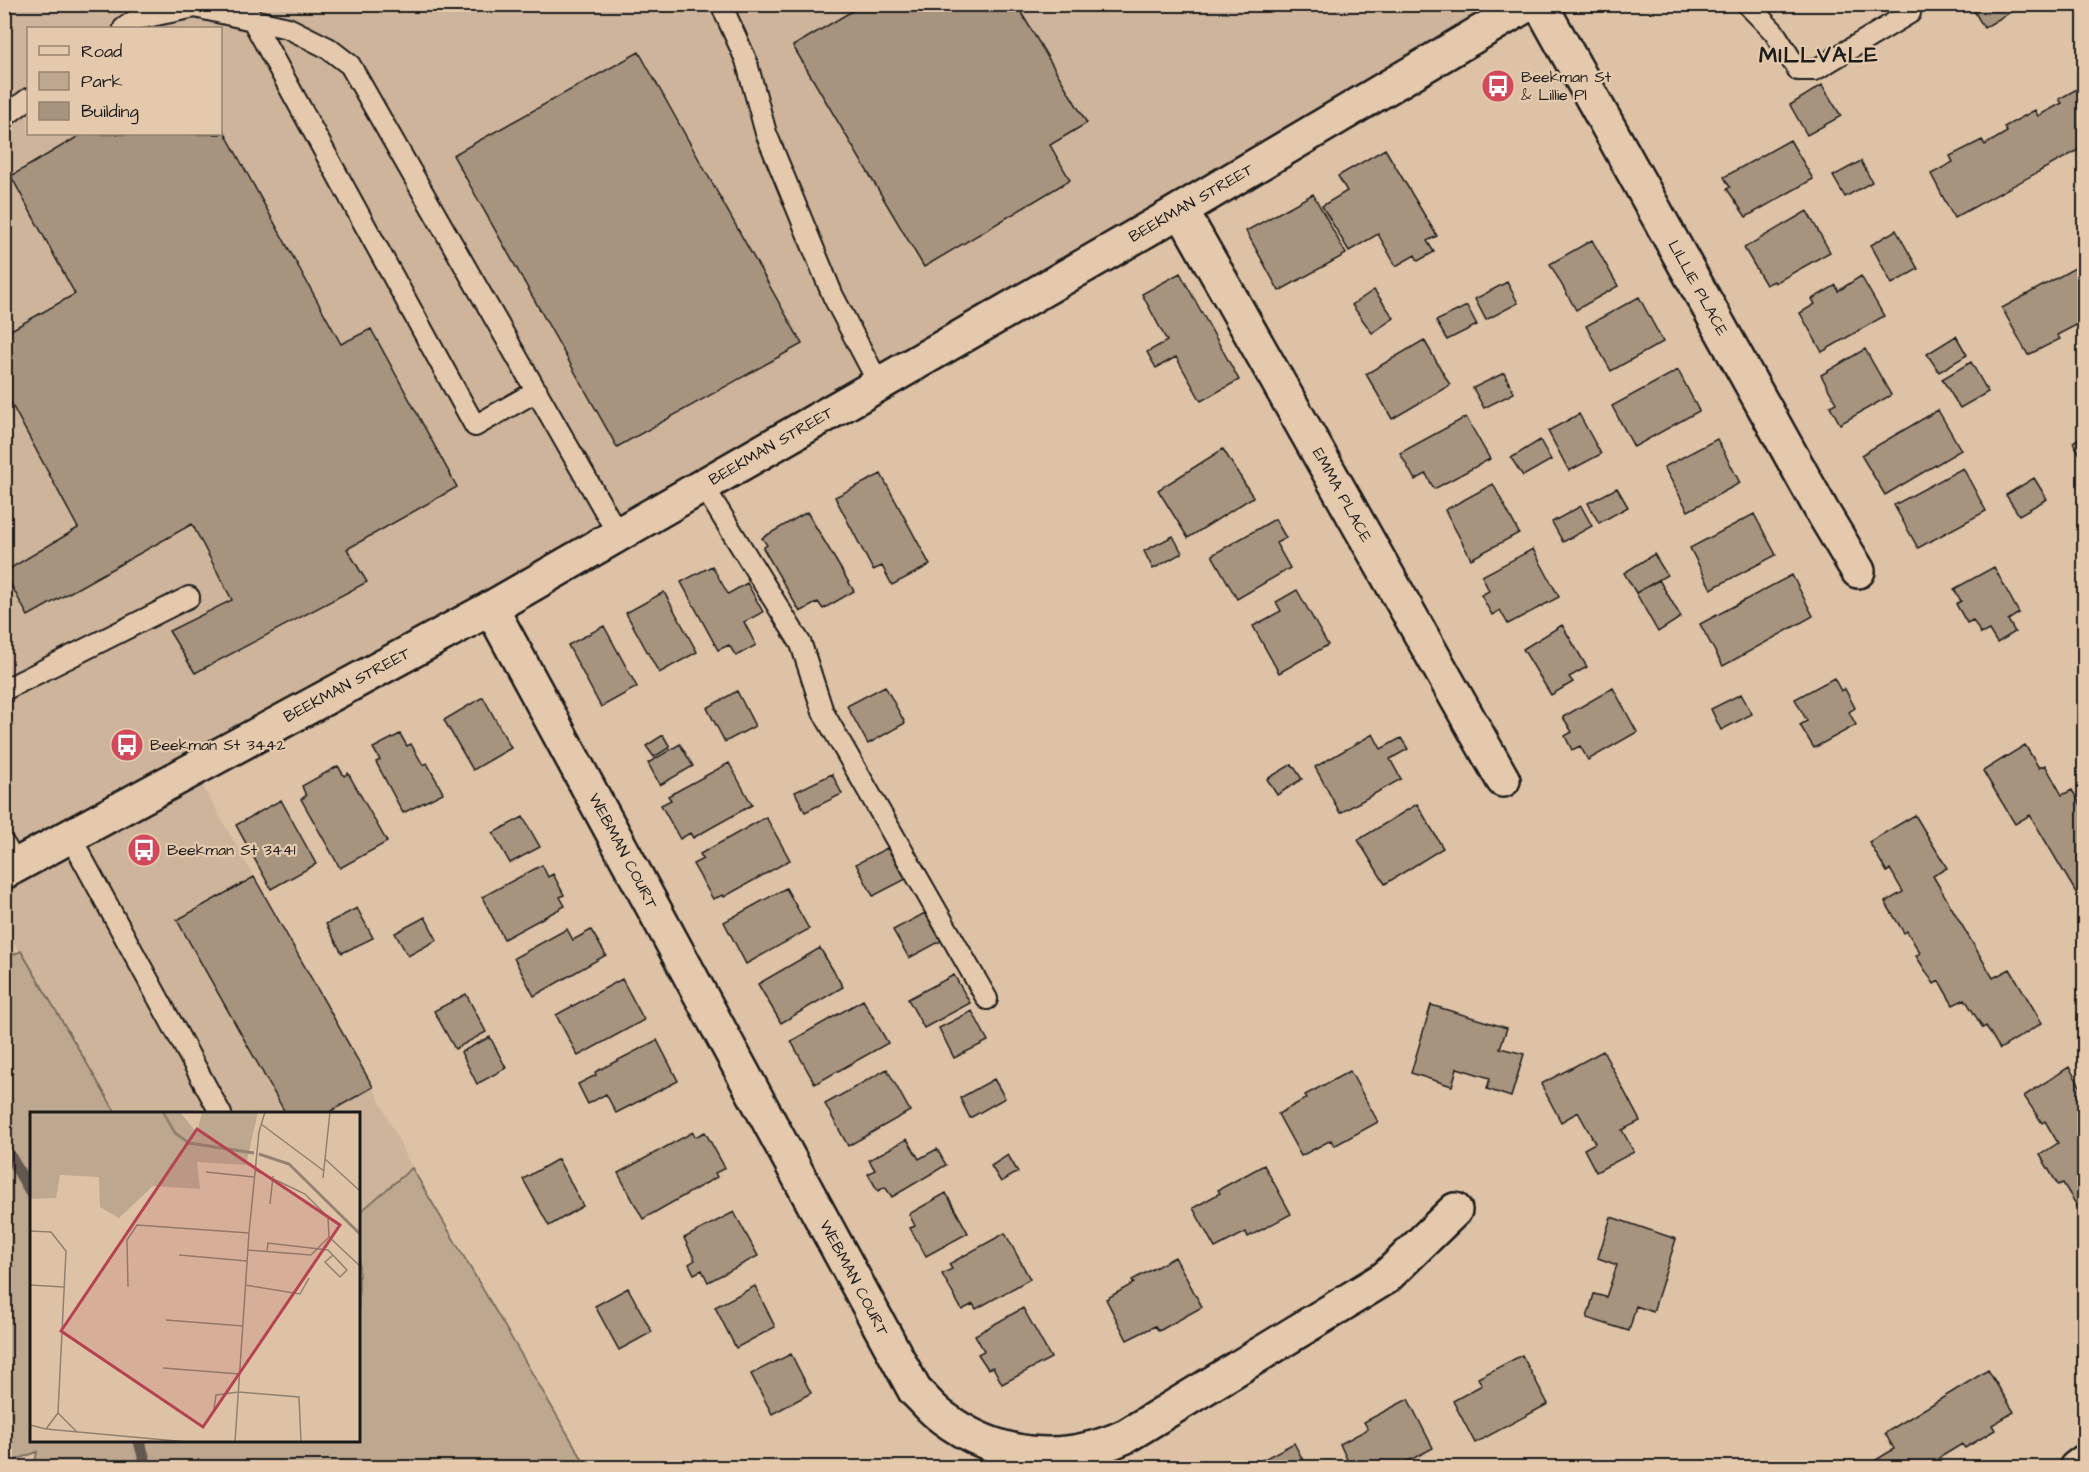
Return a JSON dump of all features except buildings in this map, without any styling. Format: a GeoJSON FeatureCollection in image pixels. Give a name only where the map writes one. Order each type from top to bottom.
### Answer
{"type":"FeatureCollection","features":[{"type":"Feature","properties":{"kind":"street","name":"BEEKMAN STREET"},"geometry":{"type":"LineString","coordinates":[[9,860],[70,836],[491,608],[1181,210],[1528,4]]}},
{"type":"Feature","properties":{"kind":"street","name":"LILLIE PLACE"},"geometry":{"type":"LineString","coordinates":[[1540,4],[1816,501],[1858,571]]}},
{"type":"Feature","properties":{"kind":"street","name":"EMMA PLACE"},"geometry":{"type":"LineString","coordinates":[[1181,210],[1503,780]]}},
{"type":"Feature","properties":{"kind":"street","name":"WEBMAN COURT"},"geometry":{"type":"LineString","coordinates":[[491,608],[915,1391],[940,1416],[970,1436],[1004,1449],[1039,1455],[1075,1453],[1126,1436],[1385,1278],[1455,1210]]}},
{"type":"Feature","properties":{"kind":"street"},"geometry":{"type":"LineString","coordinates":[[2076,1467],[2085,1462]]}},
{"type":"Feature","properties":{"kind":"lane"},"geometry":{"type":"LineString","coordinates":[[721,4],[746,60],[766,133],[833,296],[879,384]]}},
{"type":"Feature","properties":{"kind":"lane"},"geometry":{"type":"LineString","coordinates":[[1748,4],[1774,32],[1798,70],[1815,70],[1910,13]]}},
{"type":"Feature","properties":{"kind":"lane"},"geometry":{"type":"LineString","coordinates":[[132,17],[195,7],[248,12],[288,28],[328,48],[350,65],[618,534]]}},
{"type":"Feature","properties":{"kind":"lane"},"geometry":{"type":"LineString","coordinates":[[248,12],[475,426],[537,391]]}},
{"type":"Feature","properties":{"kind":"lane"},"geometry":{"type":"LineString","coordinates":[[4,117],[27,100]]}},
{"type":"Feature","properties":{"kind":"lane"},"geometry":{"type":"LineString","coordinates":[[703,485],[801,644],[823,712],[987,999]]}},
{"type":"Feature","properties":{"kind":"lane"},"geometry":{"type":"LineString","coordinates":[[4,690],[189,597]]}},
{"type":"Feature","properties":{"kind":"lane"},"geometry":{"type":"LineString","coordinates":[[70,836],[220,1112]]}},
{"type":"Feature","properties":{"kind":"shaded area"},"geometry":{"type":"Polygon","coordinates":[[[4,5],[1528,5],[193,769],[373,1087],[412,1168],[360,1212],[360,1112],[115,1112],[21,952],[5,936],[4,5]]]}},
{"type":"Feature","properties":{"kind":"green space"},"geometry":{"type":"Polygon","coordinates":[[[21,951],[115,1112],[30,1112],[30,1442],[360,1442],[360,1212],[412,1168],[587,1467],[34,1467],[37,1452],[5,1464],[4,959],[21,951]]]}},
{"type":"Feature","properties":{"kind":"waterway"},"geometry":{"type":"LineString","coordinates":[[4,1146],[30,1191]]}},
{"type":"Feature","properties":{"kind":"waterway"},"geometry":{"type":"LineString","coordinates":[[140,1442],[145,1468]]}},
{"type":"Feature","properties":{"kind":"place","name":"Beekman St & Lillie Pl"},"geometry":{"type":"Point","coordinates":[1498,86]}},
{"type":"Feature","properties":{"kind":"place","name":"Beekman St 3442"},"geometry":{"type":"Point","coordinates":[127,745]}},
{"type":"Feature","properties":{"kind":"place","name":"Beekman St 3441"},"geometry":{"type":"Point","coordinates":[144,850]}},
{"type":"Feature","properties":{"kind":"district","name":"MILLVALE"},"geometry":{"type":"Point","coordinates":[1819,55]}}]}
